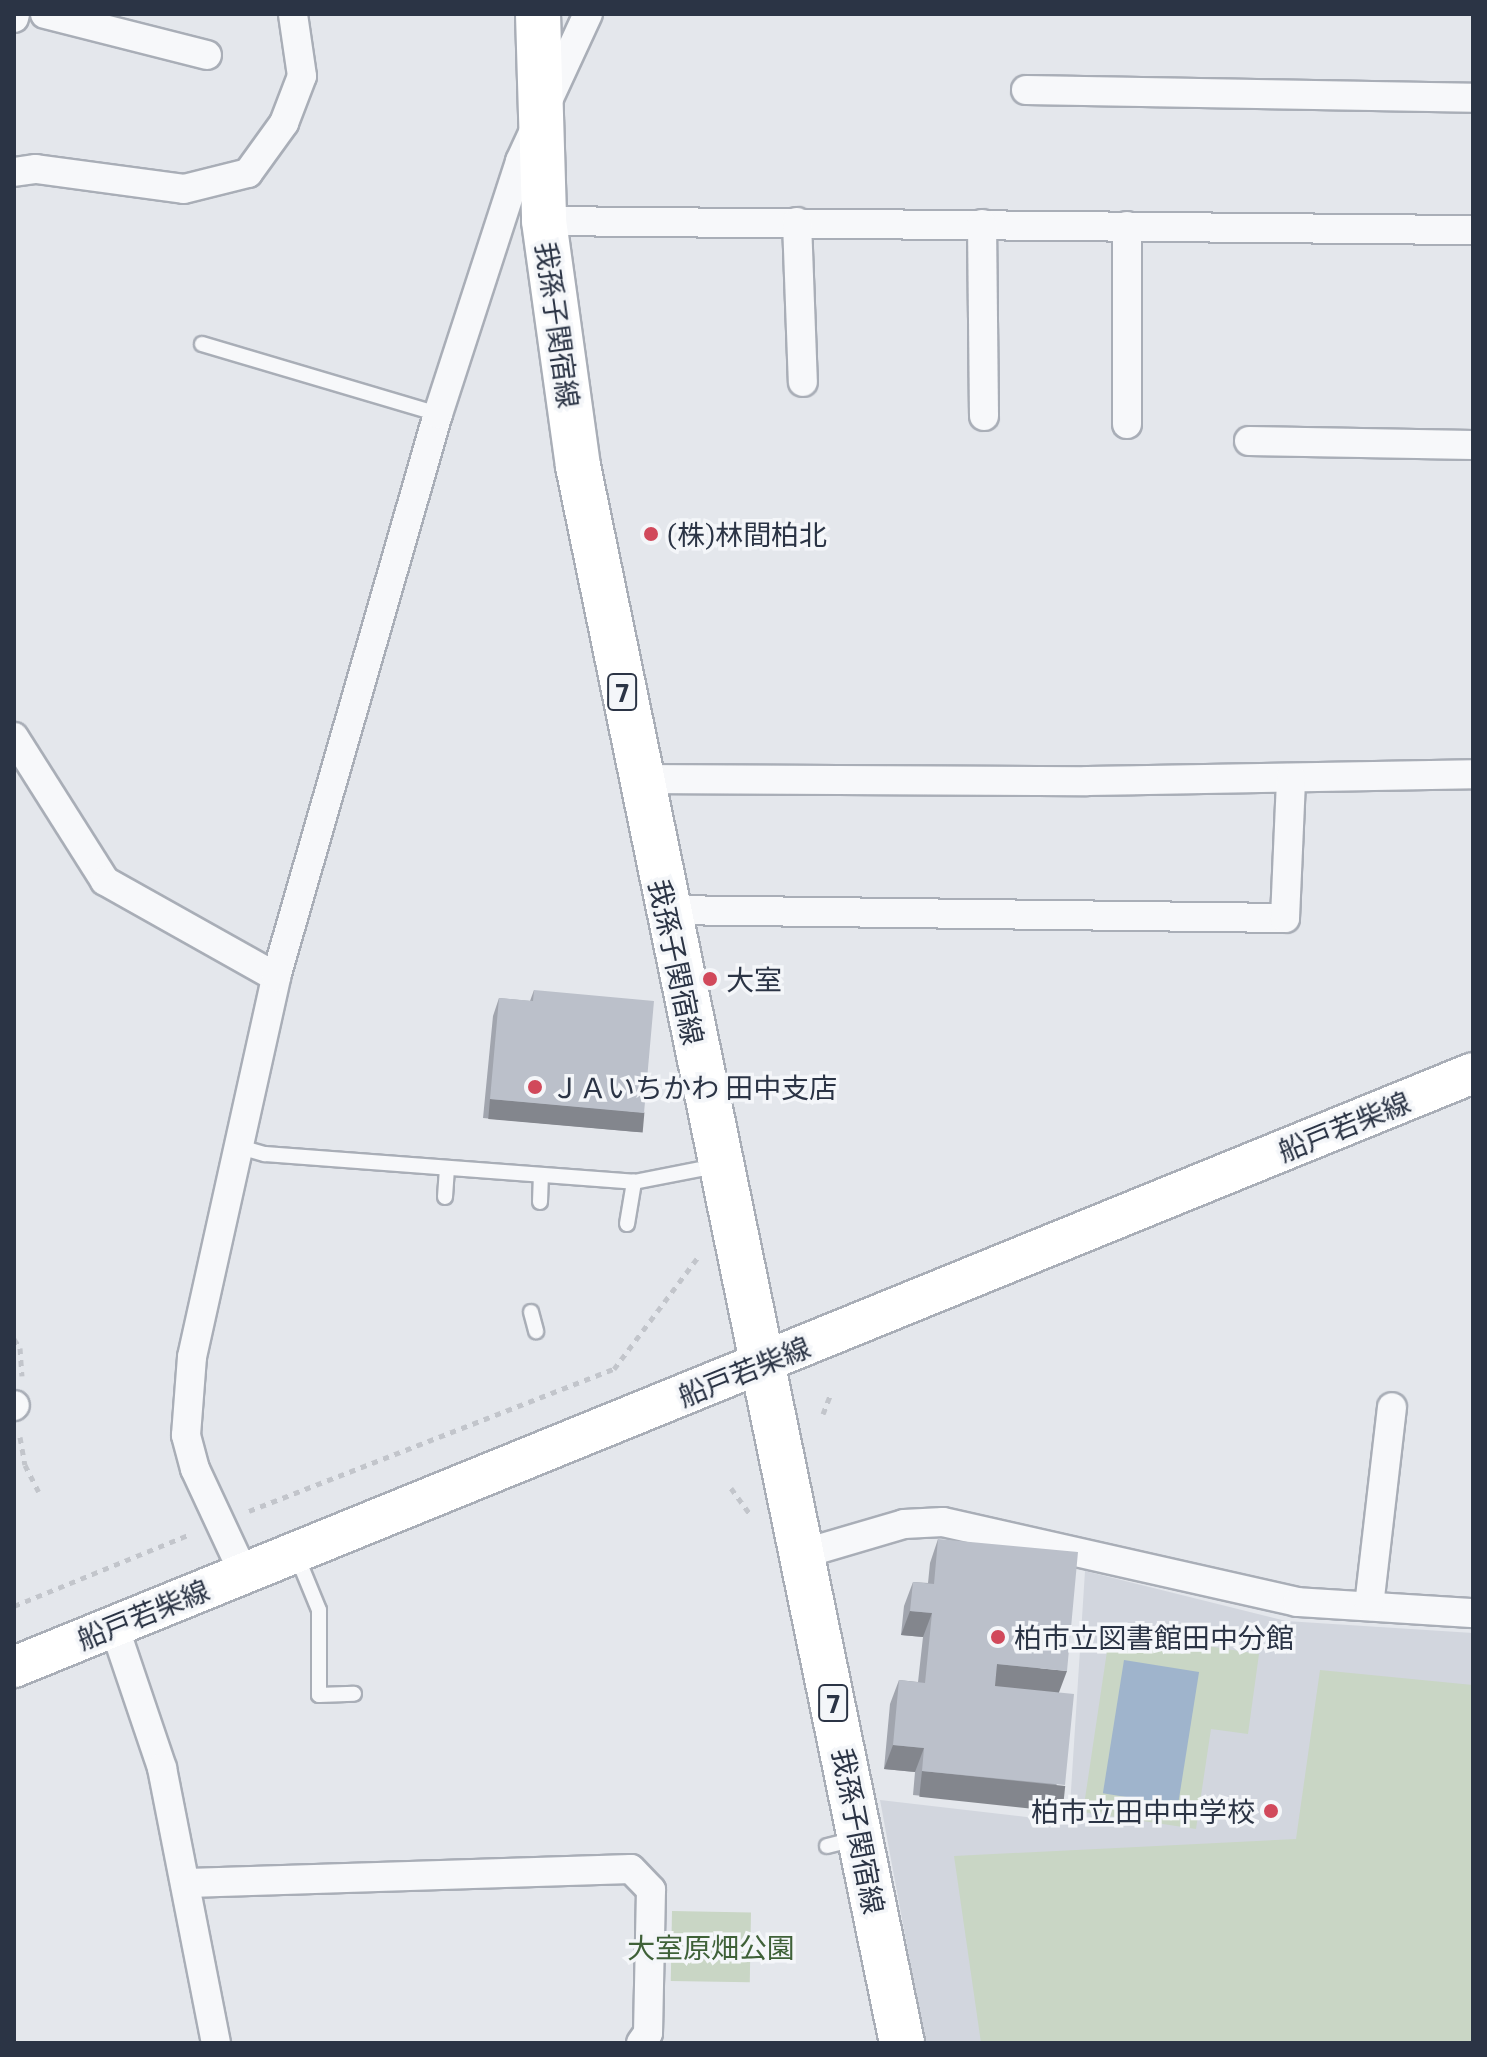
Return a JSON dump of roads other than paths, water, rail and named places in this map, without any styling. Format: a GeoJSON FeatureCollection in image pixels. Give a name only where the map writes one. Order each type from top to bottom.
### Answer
{"type":"FeatureCollection","features":[{"type":"Feature","properties":{"kind":"main road","name":"我孫子関宿線"},"geometry":{"type":"LineString","coordinates":[[538,14],[538,116],[544,221],[578,466],[639,779],[802,1554],[844,1842],[902,2043]]}},
{"type":"Feature","properties":{"kind":"street"},"geometry":{"type":"LineString","coordinates":[[45,14],[207,55]]}},
{"type":"Feature","properties":{"kind":"street"},"geometry":{"type":"LineString","coordinates":[[14,172],[36,169],[184,189],[248,173],[260,163],[284,123],[302,76],[293,14]]}},
{"type":"Feature","properties":{"kind":"street"},"geometry":{"type":"LineString","coordinates":[[244,1574],[195,1469],[186,1403],[276,977],[438,414],[538,116],[588,14]]}},
{"type":"Feature","properties":{"kind":"street"},"geometry":{"type":"LineString","coordinates":[[1026,90],[1473,98]]}},
{"type":"Feature","properties":{"kind":"street"},"geometry":{"type":"LineString","coordinates":[[544,221],[1473,230]]}},
{"type":"Feature","properties":{"kind":"street"},"geometry":{"type":"LineString","coordinates":[[797,222],[803,382]]}},
{"type":"Feature","properties":{"kind":"street"},"geometry":{"type":"LineString","coordinates":[[982,224],[984,416]]}},
{"type":"Feature","properties":{"kind":"street"},"geometry":{"type":"LineString","coordinates":[[1127,226],[1127,424]]}},
{"type":"Feature","properties":{"kind":"street"},"geometry":{"type":"LineString","coordinates":[[1249,441],[1473,445]]}},
{"type":"Feature","properties":{"kind":"street"},"geometry":{"type":"LineString","coordinates":[[14,737],[105,881],[276,977]]}},
{"type":"Feature","properties":{"kind":"street"},"geometry":{"type":"LineString","coordinates":[[639,779],[1291,778],[1473,774]]}},
{"type":"Feature","properties":{"kind":"street"},"geometry":{"type":"LineString","coordinates":[[666,910],[1285,918],[1291,778]]}},
{"type":"Feature","properties":{"kind":"street","name":"船戸若柴線"},"geometry":{"type":"LineString","coordinates":[[14,1667],[1473,1073]]}},
{"type":"Feature","properties":{"kind":"street"},"geometry":{"type":"LineString","coordinates":[[1369,1606],[1392,1407]]}},
{"type":"Feature","properties":{"kind":"street"},"geometry":{"type":"LineString","coordinates":[[802,1554],[904,1524],[943,1522],[1297,1602],[1473,1613]]}},
{"type":"Feature","properties":{"kind":"street"},"geometry":{"type":"LineString","coordinates":[[114,1626],[162,1768],[188,1883],[216,2043]]}},
{"type":"Feature","properties":{"kind":"street"},"geometry":{"type":"LineString","coordinates":[[188,1883],[631,1869],[651,1890],[648,2033],[641,2043]]}},
{"type":"Feature","properties":{"kind":"lane"},"geometry":{"type":"LineString","coordinates":[[202,344],[438,414]]}},
{"type":"Feature","properties":{"kind":"lane"},"geometry":{"type":"LineString","coordinates":[[240,1147],[265,1154],[634,1182],[720,1165]]}},
{"type":"Feature","properties":{"kind":"lane"},"geometry":{"type":"LineString","coordinates":[[445,1197],[447,1168]]}},
{"type":"Feature","properties":{"kind":"lane"},"geometry":{"type":"LineString","coordinates":[[540,1202],[541,1175]]}},
{"type":"Feature","properties":{"kind":"lane"},"geometry":{"type":"LineString","coordinates":[[627,1224],[634,1182]]}},
{"type":"Feature","properties":{"kind":"lane"},"geometry":{"type":"LineString","coordinates":[[531,1312],[536,1331]]}},
{"type":"Feature","properties":{"kind":"lane"},"geometry":{"type":"LineString","coordinates":[[296,1553],[319,1610],[319,1695],[354,1694]]}},
{"type":"Feature","properties":{"kind":"water"},"geometry":{"type":"Polygon","coordinates":[[[1124,1660],[1199,1672],[1178,1805],[1103,1793],[1124,1660]]]}},
{"type":"Feature","properties":{"kind":"place","name":"(株)林間柏北"},"geometry":{"type":"Point","coordinates":[651,534]}},
{"type":"Feature","properties":{"kind":"place","name":"大室"},"geometry":{"type":"Point","coordinates":[710,979]}},
{"type":"Feature","properties":{"kind":"place","name":"ＪＡいちかわ 田中支店"},"geometry":{"type":"Point","coordinates":[535,1087]}},
{"type":"Feature","properties":{"kind":"place","name":"柏市立図書館田中分館"},"geometry":{"type":"Point","coordinates":[998,1637]}},
{"type":"Feature","properties":{"kind":"place","name":"柏市立田中中学校"},"geometry":{"type":"Point","coordinates":[1271,1811]}},
{"type":"Feature","properties":{"kind":"park label","name":"大室原畑公園"},"geometry":{"type":"Point","coordinates":[711,1947]}}]}
